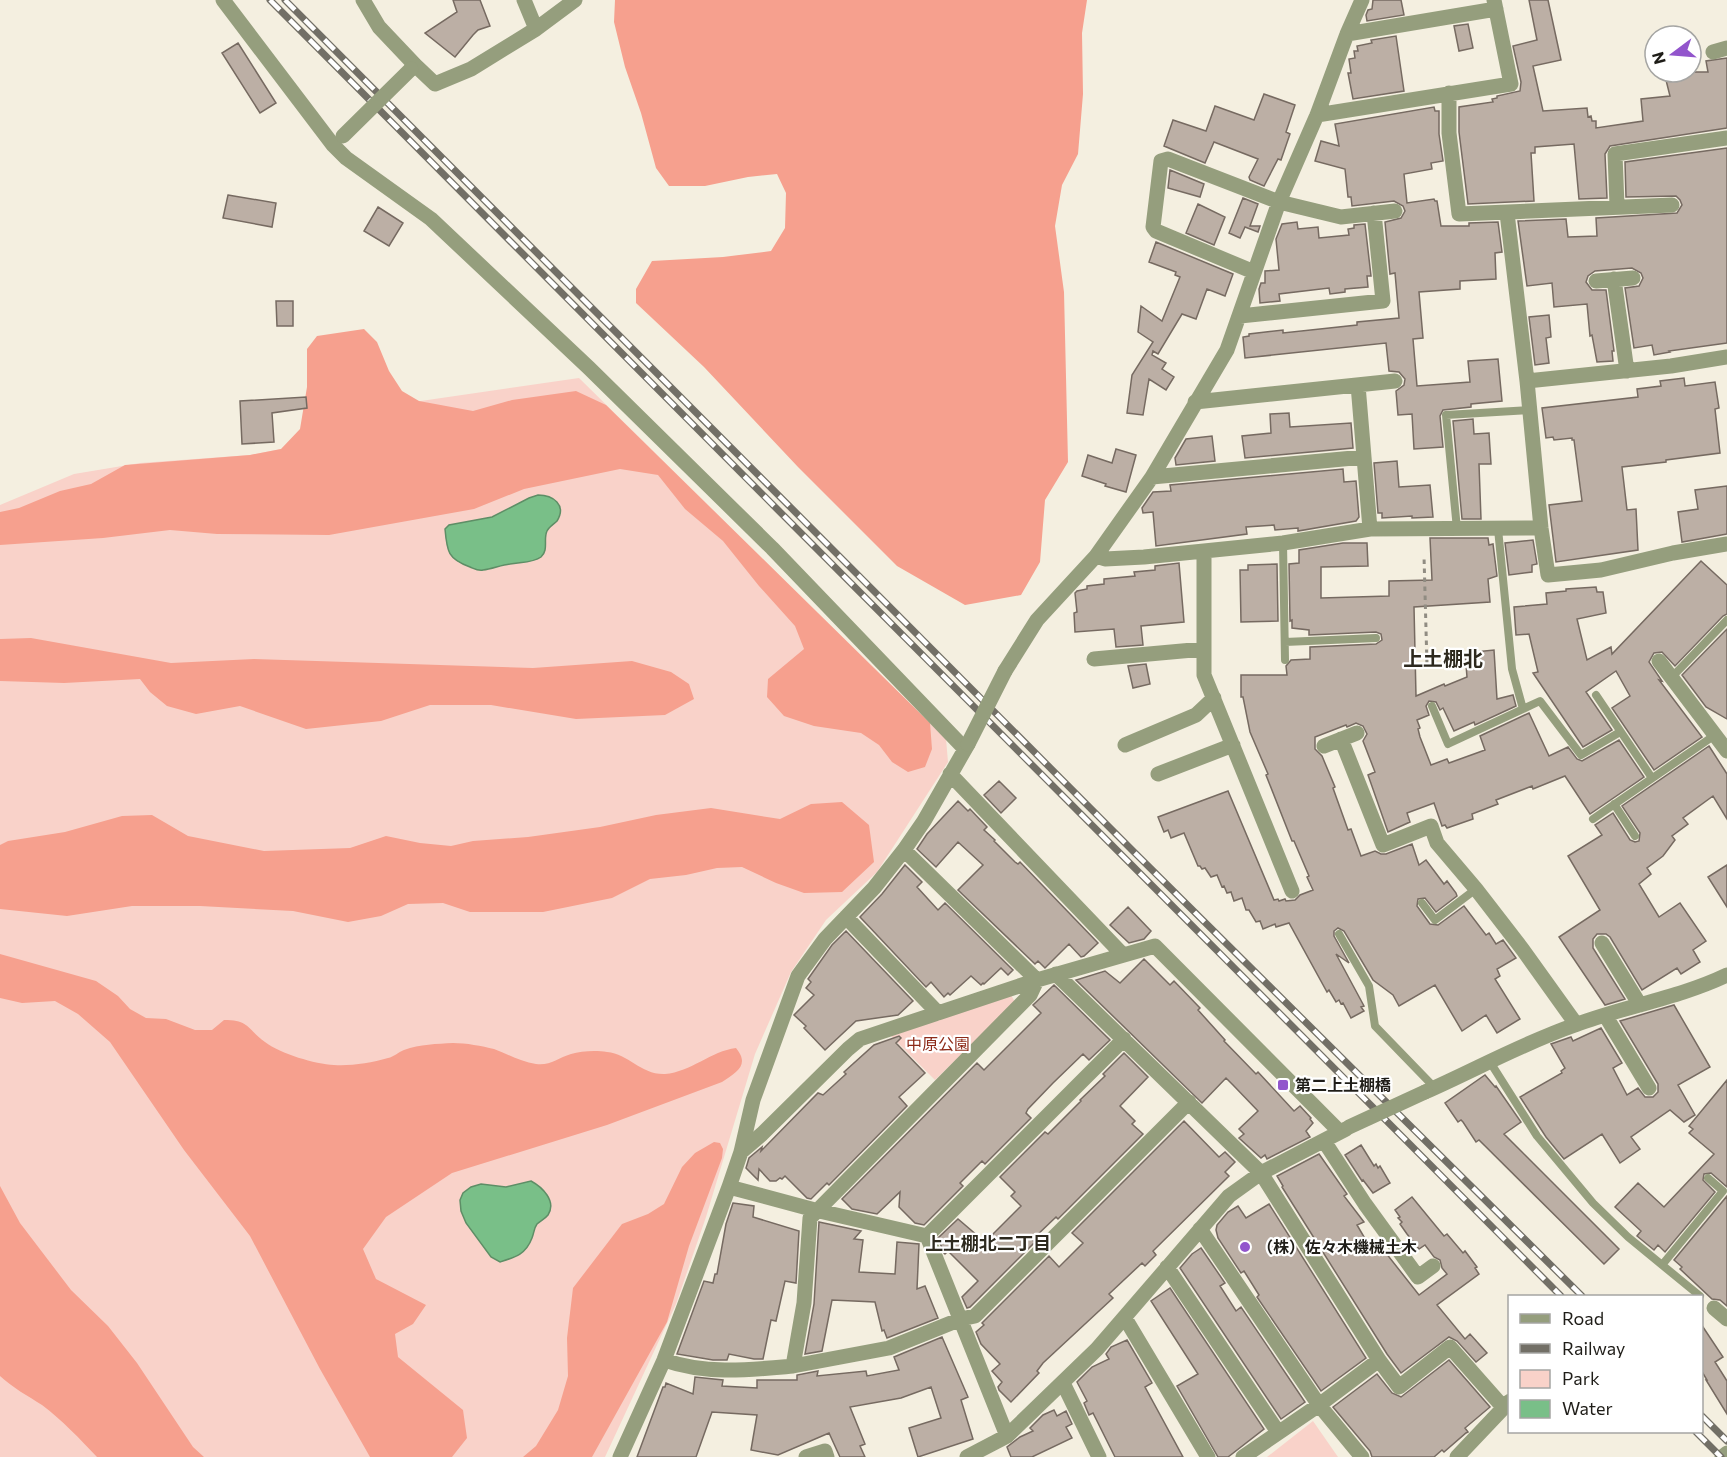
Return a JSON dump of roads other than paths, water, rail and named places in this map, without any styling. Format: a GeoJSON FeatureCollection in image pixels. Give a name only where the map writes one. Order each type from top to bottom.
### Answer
{"type":"FeatureCollection","features":[{"type":"Feature","properties":{"kind":"street"},"geometry":{"type":"LineString","coordinates":[[223,0],[338,140],[346,158],[431,219],[589,368],[772,548],[966,746]]}},
{"type":"Feature","properties":{"kind":"street"},"geometry":{"type":"LineString","coordinates":[[363,0],[379,27],[413,67],[435,84],[471,69],[536,29],[575,0]]}},
{"type":"Feature","properties":{"kind":"street"},"geometry":{"type":"LineString","coordinates":[[524,0],[536,29]]}},
{"type":"Feature","properties":{"kind":"street"},"geometry":{"type":"LineString","coordinates":[[620,1457],[664,1360],[729,1187],[741,1152],[753,1100],[798,976],[825,939],[874,888],[924,821],[1005,671],[1037,620],[1096,556],[1152,477],[1227,350],[1279,202],[1317,115],[1362,0]]}},
{"type":"Feature","properties":{"kind":"street"},"geometry":{"type":"LineString","coordinates":[[1317,115],[1511,84],[1495,4],[1347,34]]}},
{"type":"Feature","properties":{"kind":"street"},"geometry":{"type":"LineString","coordinates":[[338,140],[413,67]]}},
{"type":"Feature","properties":{"kind":"street"},"geometry":{"type":"LineString","coordinates":[[1449,93],[1449,133],[1459,214],[1672,205]]}},
{"type":"Feature","properties":{"kind":"street"},"geometry":{"type":"LineString","coordinates":[[1617,206],[1615,154],[1727,138]]}},
{"type":"Feature","properties":{"kind":"street"},"geometry":{"type":"LineString","coordinates":[[1254,272],[1156,231],[1153,227],[1161,161],[1168,159],[1279,202],[1341,217],[1395,211]]}},
{"type":"Feature","properties":{"kind":"street"},"geometry":{"type":"LineString","coordinates":[[1240,316],[1383,301],[1374,213]]}},
{"type":"Feature","properties":{"kind":"street"},"geometry":{"type":"LineString","coordinates":[[1507,213],[1548,575],[1601,570],[1673,553],[1727,544]]}},
{"type":"Feature","properties":{"kind":"street"},"geometry":{"type":"LineString","coordinates":[[1596,281],[1633,278]]}},
{"type":"Feature","properties":{"kind":"street"},"geometry":{"type":"LineString","coordinates":[[1614,279],[1627,371]]}},
{"type":"Feature","properties":{"kind":"street"},"geometry":{"type":"LineString","coordinates":[[1527,381],[1671,366],[1727,357]]}},
{"type":"Feature","properties":{"kind":"street"},"geometry":{"type":"LineString","coordinates":[[1195,402],[1395,381]]}},
{"type":"Feature","properties":{"kind":"street"},"geometry":{"type":"LineString","coordinates":[[1358,385],[1370,529]]}},
{"type":"Feature","properties":{"kind":"street"},"geometry":{"type":"LineString","coordinates":[[1152,477],[1364,457]]}},
{"type":"Feature","properties":{"kind":"street"},"geometry":{"type":"LineString","coordinates":[[1096,556],[1105,559],[1144,557],[1283,543],[1370,529],[1541,528]]}},
{"type":"Feature","properties":{"kind":"street"},"geometry":{"type":"LineString","coordinates":[[1204,551],[1204,675],[1292,891]]}},
{"type":"Feature","properties":{"kind":"street"},"geometry":{"type":"LineString","coordinates":[[1094,659],[1204,649]]}},
{"type":"Feature","properties":{"kind":"street"},"geometry":{"type":"LineString","coordinates":[[1659,661],[1727,751]]}},
{"type":"Feature","properties":{"kind":"street"},"geometry":{"type":"LineString","coordinates":[[1125,745],[1196,715],[1214,698]]}},
{"type":"Feature","properties":{"kind":"street"},"geometry":{"type":"LineString","coordinates":[[1324,746],[1357,733]]}},
{"type":"Feature","properties":{"kind":"street"},"geometry":{"type":"LineString","coordinates":[[1341,739],[1383,845],[1431,826],[1437,843],[1523,950],[1576,1024]]}},
{"type":"Feature","properties":{"kind":"street"},"geometry":{"type":"LineString","coordinates":[[1158,774],[1233,745]]}},
{"type":"Feature","properties":{"kind":"street"},"geometry":{"type":"LineString","coordinates":[[950,774],[1123,955]]}},
{"type":"Feature","properties":{"kind":"street"},"geometry":{"type":"LineString","coordinates":[[904,850],[1037,980]]}},
{"type":"Feature","properties":{"kind":"street"},"geometry":{"type":"LineString","coordinates":[[846,917],[938,1012]]}},
{"type":"Feature","properties":{"kind":"street"},"geometry":{"type":"LineString","coordinates":[[1602,943],[1640,1005]]}},
{"type":"Feature","properties":{"kind":"street"},"geometry":{"type":"LineString","coordinates":[[741,1152],[860,1039],[1056,974],[1155,946],[1344,1130]]}},
{"type":"Feature","properties":{"kind":"street"},"geometry":{"type":"LineString","coordinates":[[1056,974],[1261,1173],[1380,1360],[1400,1387],[1450,1347],[1506,1404],[1457,1457]]}},
{"type":"Feature","properties":{"kind":"street"},"geometry":{"type":"LineString","coordinates":[[967,1457],[1007,1436],[1063,1383],[1125,1318],[1230,1196],[1261,1173],[1344,1130],[1529,1043],[1576,1024],[1696,988],[1727,975]]}},
{"type":"Feature","properties":{"kind":"street"},"geometry":{"type":"LineString","coordinates":[[793,1366],[804,1303],[810,1218],[815,1210],[1030,995],[1037,980]]}},
{"type":"Feature","properties":{"kind":"street"},"geometry":{"type":"LineString","coordinates":[[1605,1015],[1649,1088]]}},
{"type":"Feature","properties":{"kind":"street"},"geometry":{"type":"LineString","coordinates":[[927,1236],[1124,1040]]}},
{"type":"Feature","properties":{"kind":"street"},"geometry":{"type":"LineString","coordinates":[[664,1360],[682,1366],[710,1370],[734,1371],[793,1366],[889,1348],[961,1319],[975,1316],[1189,1102]]}},
{"type":"Feature","properties":{"kind":"street"},"geometry":{"type":"LineString","coordinates":[[1324,1141],[1365,1204],[1423,1283],[1433,1266]]}},
{"type":"Feature","properties":{"kind":"street"},"geometry":{"type":"LineString","coordinates":[[729,1187],[927,1236]]}},
{"type":"Feature","properties":{"kind":"street"},"geometry":{"type":"LineString","coordinates":[[1200,1229],[1319,1405],[1362,1457]]}},
{"type":"Feature","properties":{"kind":"street"},"geometry":{"type":"LineString","coordinates":[[927,1236],[1007,1436]]}},
{"type":"Feature","properties":{"kind":"street"},"geometry":{"type":"LineString","coordinates":[[1167,1267],[1278,1432]]}},
{"type":"Feature","properties":{"kind":"street"},"geometry":{"type":"LineString","coordinates":[[1714,1308],[1727,1319]]}},
{"type":"Feature","properties":{"kind":"street"},"geometry":{"type":"LineString","coordinates":[[1125,1318],[1208,1457]]}},
{"type":"Feature","properties":{"kind":"street"},"geometry":{"type":"LineString","coordinates":[[1243,1457],[1380,1360]]}},
{"type":"Feature","properties":{"kind":"street"},"geometry":{"type":"LineString","coordinates":[[1063,1383],[1099,1457]]}},
{"type":"Feature","properties":{"kind":"street"},"geometry":{"type":"LineString","coordinates":[[806,1457],[825,1451],[827,1457]]}},
{"type":"Feature","properties":{"kind":"street"},"geometry":{"type":"LineString","coordinates":[[1722,1457],[1727,1453]]}},
{"type":"Feature","properties":{"kind":"lane"},"geometry":{"type":"LineString","coordinates":[[1456,529],[1446,415],[1530,410]]}},
{"type":"Feature","properties":{"kind":"lane"},"geometry":{"type":"LineString","coordinates":[[1498,529],[1512,669],[1523,709]]}},
{"type":"Feature","properties":{"kind":"lane"},"geometry":{"type":"LineString","coordinates":[[1283,543],[1285,660]]}},
{"type":"Feature","properties":{"kind":"lane"},"geometry":{"type":"LineString","coordinates":[[1671,678],[1727,620]]}},
{"type":"Feature","properties":{"kind":"lane"},"geometry":{"type":"LineString","coordinates":[[1285,642],[1376,638]]}},
{"type":"Feature","properties":{"kind":"lane"},"geometry":{"type":"LineString","coordinates":[[1596,695],[1652,778]]}},
{"type":"Feature","properties":{"kind":"lane"},"geometry":{"type":"LineString","coordinates":[[1432,706],[1448,744],[1540,701],[1581,755],[1620,732]]}},
{"type":"Feature","properties":{"kind":"lane"},"geometry":{"type":"LineString","coordinates":[[1593,819],[1715,735]]}},
{"type":"Feature","properties":{"kind":"lane"},"geometry":{"type":"LineString","coordinates":[[1614,804],[1635,836]]}},
{"type":"Feature","properties":{"kind":"lane"},"geometry":{"type":"LineString","coordinates":[[1422,903],[1435,920],[1476,889]]}},
{"type":"Feature","properties":{"kind":"lane"},"geometry":{"type":"LineString","coordinates":[[1339,934],[1369,986],[1375,1026],[1430,1090]]}},
{"type":"Feature","properties":{"kind":"lane"},"geometry":{"type":"LineString","coordinates":[[1490,1062],[1537,1137],[1593,1203],[1628,1237],[1699,1295]]}},
{"type":"Feature","properties":{"kind":"lane"},"geometry":{"type":"LineString","coordinates":[[1662,1265],[1724,1191],[1708,1178]]}},
{"type":"Feature","properties":{"kind":"lane"},"geometry":{"type":"LineString","coordinates":[[1703,1299],[1714,1308]]}},
{"type":"Feature","properties":{"kind":"water"},"geometry":{"type":"Polygon","coordinates":[[[538,495],[553,499],[560,510],[557,521],[547,531],[545,551],[541,557],[480,570],[457,561],[450,554],[445,529],[449,525],[492,517],[538,495]]]}},
{"type":"Feature","properties":{"kind":"water"},"geometry":{"type":"Polygon","coordinates":[[[531,1181],[547,1195],[551,1205],[550,1210],[535,1227],[530,1243],[523,1251],[500,1262],[491,1257],[466,1223],[461,1211],[460,1200],[463,1193],[481,1184],[506,1187],[531,1181]]]}},
{"type":"Feature","properties":{"kind":"railway"},"geometry":{"type":"LineString","coordinates":[[270,0],[1560,1295]]}},
{"type":"Feature","properties":{"kind":"railway"},"geometry":{"type":"LineString","coordinates":[[285,0],[1134,852],[1581,1295]]}},
{"type":"Feature","properties":{"kind":"railway"},"geometry":{"type":"LineString","coordinates":[[1703,1417],[1727,1441]]}},
{"type":"Feature","properties":{"kind":"railway"},"geometry":{"type":"LineString","coordinates":[[1697,1433],[1721,1457]]}},
{"type":"Feature","properties":{"kind":"place","name":"第二上土棚橋"},"geometry":{"type":"Point","coordinates":[1283,1085]}},
{"type":"Feature","properties":{"kind":"place","name":"（株）佐々木機械土木"},"geometry":{"type":"Point","coordinates":[1245,1247]}},
{"type":"Feature","properties":{"kind":"district","name":"上土棚北"},"geometry":{"type":"Point","coordinates":[1443,659]}},
{"type":"Feature","properties":{"kind":"district","name":"上土棚北二丁目"},"geometry":{"type":"Point","coordinates":[988,1244]}},
{"type":"Feature","properties":{"kind":"park label","name":"中原公園"},"geometry":{"type":"Point","coordinates":[938,1044]}}]}
